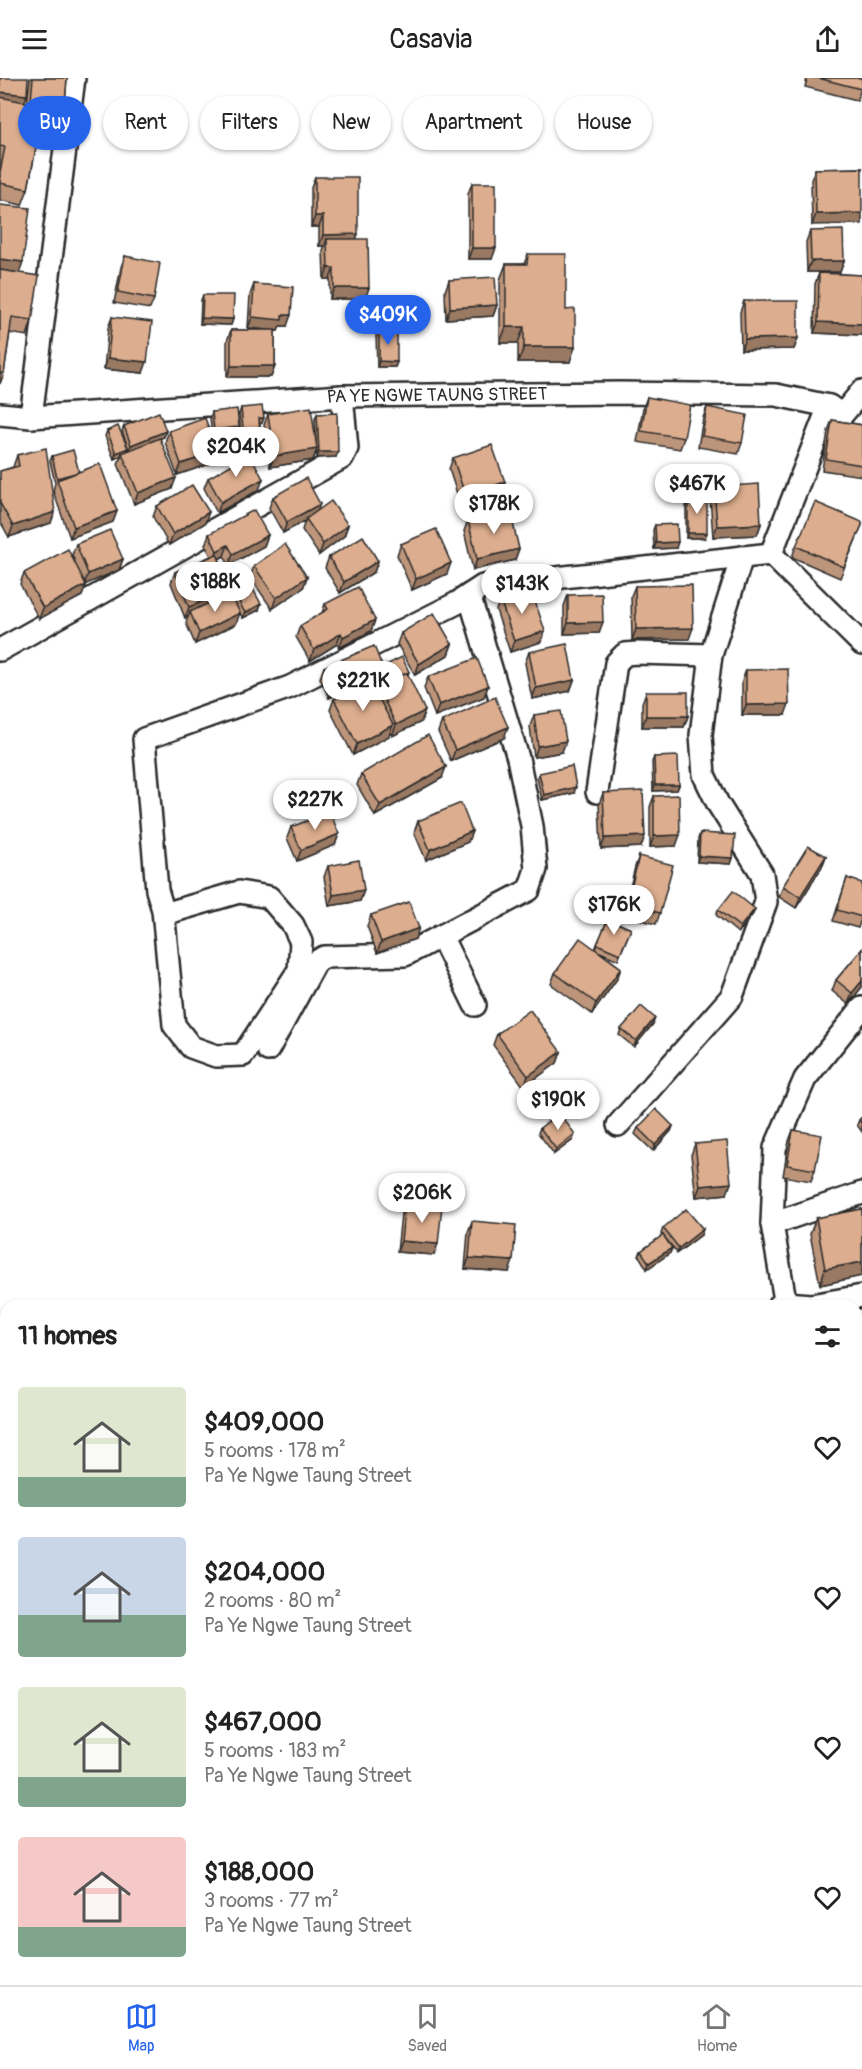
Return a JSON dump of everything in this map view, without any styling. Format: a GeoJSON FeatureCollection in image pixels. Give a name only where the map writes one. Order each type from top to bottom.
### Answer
{"type":"FeatureCollection","features":[{"type":"Feature","properties":{"kind":"street"},"geometry":{"type":"LineString","coordinates":[[31,417],[74,78]]}},
{"type":"Feature","properties":{"kind":"street"},"geometry":{"type":"LineString","coordinates":[[771,554],[835,410],[862,391]]}},
{"type":"Feature","properties":{"kind":"street","name":"PA YE NGWE TAUNG STREET"},"geometry":{"type":"LineString","coordinates":[[0,414],[31,417],[342,396],[619,393],[776,395],[835,410],[862,420]]}},
{"type":"Feature","properties":{"kind":"street"},"geometry":{"type":"LineString","coordinates":[[0,650],[342,458],[347,448],[342,396]]}},
{"type":"Feature","properties":{"kind":"street"},"geometry":{"type":"LineString","coordinates":[[163,910],[171,912],[239,892],[269,897],[293,925],[301,942],[299,970],[243,1055],[216,1056],[191,1047],[174,1025],[163,910],[157,890],[144,739],[290,687],[483,586],[771,554]]}},
{"type":"Feature","properties":{"kind":"street"},"geometry":{"type":"LineString","coordinates":[[771,554],[862,644]]}},
{"type":"Feature","properties":{"kind":"street"},"geometry":{"type":"LineString","coordinates":[[618,1125],[732,996],[766,902],[762,874],[718,804],[704,775],[701,735],[711,655],[742,557]]}},
{"type":"Feature","properties":{"kind":"street"},"geometry":{"type":"LineString","coordinates":[[268,1050],[316,962],[324,957],[405,955],[529,890],[536,869],[532,826],[518,758],[469,595]]}},
{"type":"Feature","properties":{"kind":"street"},"geometry":{"type":"LineString","coordinates":[[597,792],[616,663],[625,654],[636,653],[711,655]]}},
{"type":"Feature","properties":{"kind":"street"},"geometry":{"type":"LineString","coordinates":[[441,936],[475,1005]]}},
{"type":"Feature","properties":{"kind":"street"},"geometry":{"type":"LineString","coordinates":[[782,1300],[772,1224],[775,1148],[805,1079],[862,1008]]}},
{"type":"Feature","properties":{"kind":"street"},"geometry":{"type":"LineString","coordinates":[[772,1224],[862,1193]]}},
{"type":"Feature","properties":{"kind":"street"},"geometry":{"type":"LineString","coordinates":[[839,1300],[862,1296]]}},
{"type":"Feature","properties":{"kind":"building"},"geometry":{"type":"Polygon","coordinates":[[[0,78],[28,78],[27,95],[0,92],[0,78]]]}},
{"type":"Feature","properties":{"kind":"building"},"geometry":{"type":"Polygon","coordinates":[[[33,78],[67,78],[66,96],[31,96],[33,78]]]}},
{"type":"Feature","properties":{"kind":"building"},"geometry":{"type":"Polygon","coordinates":[[[818,78],[862,78],[862,85],[861,89],[818,78]]]}},
{"type":"Feature","properties":{"kind":"building"},"geometry":{"type":"Polygon","coordinates":[[[0,97],[18,101],[18,150],[36,150],[28,189],[0,183],[5,147],[0,146],[0,97]]]}},
{"type":"Feature","properties":{"kind":"building"},"geometry":{"type":"Polygon","coordinates":[[[862,168],[862,213],[816,214],[815,169],[862,168]]]}},
{"type":"Feature","properties":{"kind":"building"},"geometry":{"type":"Polygon","coordinates":[[[315,177],[358,177],[358,234],[323,235],[323,216],[315,216],[315,177]]]}},
{"type":"Feature","properties":{"kind":"building"},"geometry":{"type":"Polygon","coordinates":[[[472,183],[496,183],[496,248],[472,248],[472,183]]]}},
{"type":"Feature","properties":{"kind":"building"},"geometry":{"type":"Polygon","coordinates":[[[0,205],[30,208],[23,262],[0,259],[0,205]]]}},
{"type":"Feature","properties":{"kind":"building"},"geometry":{"type":"Polygon","coordinates":[[[843,230],[844,261],[811,261],[810,231],[843,230]]]}},
{"type":"Feature","properties":{"kind":"building"},"geometry":{"type":"Polygon","coordinates":[[[327,239],[368,239],[369,288],[334,288],[334,268],[328,268],[327,239]]]}},
{"type":"Feature","properties":{"kind":"building"},"geometry":{"type":"Polygon","coordinates":[[[528,254],[566,254],[566,310],[575,309],[575,347],[524,347],[524,327],[506,327],[506,264],[527,264],[528,254]]]}},
{"type":"Feature","properties":{"kind":"building"},"geometry":{"type":"Polygon","coordinates":[[[125,256],[160,263],[154,299],[118,292],[125,256]]]}},
{"type":"Feature","properties":{"kind":"building"},"geometry":{"type":"Polygon","coordinates":[[[0,270],[39,276],[32,320],[12,317],[4,373],[0,373],[0,270]]]}},
{"type":"Feature","properties":{"kind":"building"},"geometry":{"type":"Polygon","coordinates":[[[819,273],[862,275],[862,324],[818,322],[819,273]]]}},
{"type":"Feature","properties":{"kind":"building"},"geometry":{"type":"Polygon","coordinates":[[[495,277],[497,305],[450,308],[449,280],[495,277]]]}},
{"type":"Feature","properties":{"kind":"building"},"geometry":{"type":"Polygon","coordinates":[[[254,284],[293,287],[291,315],[282,315],[282,320],[252,317],[254,284]]]}},
{"type":"Feature","properties":{"kind":"building"},"geometry":{"type":"Polygon","coordinates":[[[203,295],[234,295],[233,319],[202,318],[203,295]]]}},
{"type":"Feature","properties":{"kind":"building"},"geometry":{"type":"Polygon","coordinates":[[[744,301],[798,301],[798,338],[745,339],[744,301]]]}},
{"type":"Feature","properties":{"kind":"building"},"geometry":{"type":"Polygon","coordinates":[[[112,317],[152,322],[147,362],[108,358],[112,317]]]}},
{"type":"Feature","properties":{"kind":"building"},"geometry":{"type":"Polygon","coordinates":[[[231,330],[275,330],[275,366],[231,366],[231,330]]]}},
{"type":"Feature","properties":{"kind":"building"},"geometry":{"type":"Polygon","coordinates":[[[379,330],[397,330],[397,362],[379,361],[379,330]]]}},
{"type":"Feature","properties":{"kind":"building"},"geometry":{"type":"Polygon","coordinates":[[[647,397],[690,405],[684,438],[641,431],[647,397]]]}},
{"type":"Feature","properties":{"kind":"building"},"geometry":{"type":"Polygon","coordinates":[[[262,406],[264,418],[259,418],[260,436],[244,437],[241,408],[262,406]]]}},
{"type":"Feature","properties":{"kind":"building"},"geometry":{"type":"Polygon","coordinates":[[[311,407],[317,449],[274,456],[268,414],[311,407]]]}},
{"type":"Feature","properties":{"kind":"building"},"geometry":{"type":"Polygon","coordinates":[[[707,407],[747,415],[742,443],[702,436],[707,407]]]}},
{"type":"Feature","properties":{"kind":"building"},"geometry":{"type":"Polygon","coordinates":[[[237,409],[239,427],[214,430],[212,412],[237,409]]]}},
{"type":"Feature","properties":{"kind":"building"},"geometry":{"type":"Polygon","coordinates":[[[159,412],[166,431],[131,445],[124,426],[159,412]]]}},
{"type":"Feature","properties":{"kind":"building"},"geometry":{"type":"Polygon","coordinates":[[[337,413],[338,452],[319,452],[317,414],[337,413]]]}},
{"type":"Feature","properties":{"kind":"building"},"geometry":{"type":"Polygon","coordinates":[[[205,418],[217,452],[181,464],[169,431],[205,418]]]}},
{"type":"Feature","properties":{"kind":"building"},"geometry":{"type":"Polygon","coordinates":[[[832,420],[862,425],[862,465],[826,459],[832,420]]]}},
{"type":"Feature","properties":{"kind":"building"},"geometry":{"type":"Polygon","coordinates":[[[118,426],[128,448],[116,453],[107,431],[118,426]]]}},
{"type":"Feature","properties":{"kind":"building"},"geometry":{"type":"Polygon","coordinates":[[[160,438],[176,478],[138,493],[122,453],[160,438]]]}},
{"type":"Feature","properties":{"kind":"building"},"geometry":{"type":"Polygon","coordinates":[[[492,445],[505,482],[465,495],[453,458],[492,445]]]}},
{"type":"Feature","properties":{"kind":"building"},"geometry":{"type":"Polygon","coordinates":[[[46,448],[55,512],[13,526],[0,503],[0,471],[19,466],[17,455],[46,448]]]}},
{"type":"Feature","properties":{"kind":"building"},"geometry":{"type":"Polygon","coordinates":[[[73,450],[79,472],[57,478],[52,456],[73,450]]]}},
{"type":"Feature","properties":{"kind":"building"},"geometry":{"type":"Polygon","coordinates":[[[250,454],[263,479],[221,502],[208,478],[250,454]]]}},
{"type":"Feature","properties":{"kind":"building"},"geometry":{"type":"Polygon","coordinates":[[[100,464],[117,511],[74,527],[57,480],[100,464]]]}},
{"type":"Feature","properties":{"kind":"building"},"geometry":{"type":"Polygon","coordinates":[[[306,478],[320,504],[287,522],[273,497],[306,478]]]}},
{"type":"Feature","properties":{"kind":"building"},"geometry":{"type":"Polygon","coordinates":[[[759,484],[761,524],[717,526],[714,487],[759,484]]]}},
{"type":"Feature","properties":{"kind":"building"},"geometry":{"type":"Polygon","coordinates":[[[192,485],[209,512],[173,534],[157,506],[192,485]]]}},
{"type":"Feature","properties":{"kind":"building"},"geometry":{"type":"Polygon","coordinates":[[[688,498],[707,498],[707,533],[688,533],[688,498]]]}},
{"type":"Feature","properties":{"kind":"building"},"geometry":{"type":"Polygon","coordinates":[[[331,501],[348,525],[323,544],[306,519],[331,501]]]}},
{"type":"Feature","properties":{"kind":"building"},"geometry":{"type":"Polygon","coordinates":[[[815,502],[862,522],[844,567],[796,546],[815,502]]]}},
{"type":"Feature","properties":{"kind":"building"},"geometry":{"type":"Polygon","coordinates":[[[254,510],[268,535],[233,554],[228,545],[217,551],[209,534],[254,510]]]}},
{"type":"Feature","properties":{"kind":"building"},"geometry":{"type":"Polygon","coordinates":[[[510,510],[519,549],[477,559],[468,520],[510,510]]]}},
{"type":"Feature","properties":{"kind":"building"},"geometry":{"type":"Polygon","coordinates":[[[677,524],[678,542],[656,543],[655,525],[677,524]]]}},
{"type":"Feature","properties":{"kind":"building"},"geometry":{"type":"Polygon","coordinates":[[[436,529],[451,563],[416,579],[401,544],[436,529]]]}},
{"type":"Feature","properties":{"kind":"building"},"geometry":{"type":"Polygon","coordinates":[[[110,530],[123,559],[88,574],[76,544],[110,530]]]}},
{"type":"Feature","properties":{"kind":"building"},"geometry":{"type":"Polygon","coordinates":[[[363,536],[378,561],[344,582],[329,557],[363,536]]]}},
{"type":"Feature","properties":{"kind":"building"},"geometry":{"type":"Polygon","coordinates":[[[285,544],[307,577],[276,598],[254,566],[285,544]]]}},
{"type":"Feature","properties":{"kind":"building"},"geometry":{"type":"Polygon","coordinates":[[[68,549],[86,585],[43,608],[24,573],[68,549]]]}},
{"type":"Feature","properties":{"kind":"building"},"geometry":{"type":"Polygon","coordinates":[[[217,554],[231,589],[189,607],[175,572],[217,554]]]}},
{"type":"Feature","properties":{"kind":"building"},"geometry":{"type":"Polygon","coordinates":[[[246,576],[261,604],[245,613],[230,584],[246,576]]]}},
{"type":"Feature","properties":{"kind":"building"},"geometry":{"type":"Polygon","coordinates":[[[692,585],[693,628],[636,629],[635,586],[692,585]]]}},
{"type":"Feature","properties":{"kind":"building"},"geometry":{"type":"Polygon","coordinates":[[[358,587],[375,620],[343,637],[341,633],[314,650],[300,626],[328,609],[325,604],[358,587]]]}},
{"type":"Feature","properties":{"kind":"building"},"geometry":{"type":"Polygon","coordinates":[[[531,589],[545,631],[514,641],[500,599],[531,589]]]}},
{"type":"Feature","properties":{"kind":"building"},"geometry":{"type":"Polygon","coordinates":[[[230,593],[240,613],[199,633],[190,612],[230,593]]]}},
{"type":"Feature","properties":{"kind":"building"},"geometry":{"type":"Polygon","coordinates":[[[602,594],[603,622],[568,623],[568,595],[602,594]]]}},
{"type":"Feature","properties":{"kind":"building"},"geometry":{"type":"Polygon","coordinates":[[[434,613],[452,644],[419,664],[401,633],[434,613]]]}},
{"type":"Feature","properties":{"kind":"building"},"geometry":{"type":"Polygon","coordinates":[[[567,644],[574,680],[536,688],[529,652],[567,644]]]}},
{"type":"Feature","properties":{"kind":"building"},"geometry":{"type":"Polygon","coordinates":[[[374,646],[382,666],[333,687],[324,667],[374,646]]]}},
{"type":"Feature","properties":{"kind":"building"},"geometry":{"type":"Polygon","coordinates":[[[402,657],[409,672],[390,681],[384,666],[402,657]]]}},
{"type":"Feature","properties":{"kind":"building"},"geometry":{"type":"Polygon","coordinates":[[[477,658],[488,686],[439,705],[428,677],[477,658]]]}},
{"type":"Feature","properties":{"kind":"building"},"geometry":{"type":"Polygon","coordinates":[[[788,669],[789,704],[746,705],[746,670],[788,669]]]}},
{"type":"Feature","properties":{"kind":"building"},"geometry":{"type":"Polygon","coordinates":[[[407,673],[425,711],[396,725],[378,687],[407,673]]]}},
{"type":"Feature","properties":{"kind":"building"},"geometry":{"type":"Polygon","coordinates":[[[369,680],[393,725],[357,744],[334,699],[369,680]]]}},
{"type":"Feature","properties":{"kind":"building"},"geometry":{"type":"Polygon","coordinates":[[[646,692],[688,692],[688,716],[646,716],[646,692]]]}},
{"type":"Feature","properties":{"kind":"building"},"geometry":{"type":"Polygon","coordinates":[[[495,697],[508,727],[455,750],[442,721],[495,697]]]}},
{"type":"Feature","properties":{"kind":"building"},"geometry":{"type":"Polygon","coordinates":[[[561,711],[566,741],[538,746],[534,715],[561,711]]]}},
{"type":"Feature","properties":{"kind":"building"},"geometry":{"type":"Polygon","coordinates":[[[428,735],[446,767],[380,805],[361,774],[428,735]]]}},
{"type":"Feature","properties":{"kind":"building"},"geometry":{"type":"Polygon","coordinates":[[[678,756],[679,785],[655,785],[654,757],[678,756]]]}},
{"type":"Feature","properties":{"kind":"building"},"geometry":{"type":"Polygon","coordinates":[[[572,766],[576,787],[544,795],[539,773],[572,766]]]}},
{"type":"Feature","properties":{"kind":"building"},"geometry":{"type":"Polygon","coordinates":[[[643,791],[645,836],[605,838],[603,793],[643,791]]]}},
{"type":"Feature","properties":{"kind":"building"},"geometry":{"type":"Polygon","coordinates":[[[679,795],[680,835],[654,836],[654,796],[679,795]]]}},
{"type":"Feature","properties":{"kind":"building"},"geometry":{"type":"Polygon","coordinates":[[[461,803],[472,831],[430,850],[418,821],[461,803]]]}},
{"type":"Feature","properties":{"kind":"building"},"geometry":{"type":"Polygon","coordinates":[[[330,812],[339,834],[301,850],[291,827],[330,812]]]}},
{"type":"Feature","properties":{"kind":"building"},"geometry":{"type":"Polygon","coordinates":[[[700,833],[735,835],[733,858],[699,856],[700,833]]]}},
{"type":"Feature","properties":{"kind":"building"},"geometry":{"type":"Polygon","coordinates":[[[808,846],[826,856],[800,897],[783,886],[808,846]]]}},
{"type":"Feature","properties":{"kind":"building"},"geometry":{"type":"Polygon","coordinates":[[[639,856],[673,865],[660,913],[627,904],[639,856]]]}},
{"type":"Feature","properties":{"kind":"building"},"geometry":{"type":"Polygon","coordinates":[[[359,860],[364,890],[333,895],[328,866],[359,860]]]}},
{"type":"Feature","properties":{"kind":"building"},"geometry":{"type":"Polygon","coordinates":[[[847,878],[862,883],[862,917],[837,910],[847,878]]]}},
{"type":"Feature","properties":{"kind":"building"},"geometry":{"type":"Polygon","coordinates":[[[733,891],[755,909],[740,927],[718,910],[733,891]]]}},
{"type":"Feature","properties":{"kind":"building"},"geometry":{"type":"Polygon","coordinates":[[[409,902],[419,928],[381,942],[371,915],[409,902]]]}},
{"type":"Feature","properties":{"kind":"building"},"geometry":{"type":"Polygon","coordinates":[[[608,919],[631,929],[620,954],[597,944],[608,919]]]}},
{"type":"Feature","properties":{"kind":"building"},"geometry":{"type":"Polygon","coordinates":[[[580,938],[621,968],[596,1003],[555,973],[580,938]]]}},
{"type":"Feature","properties":{"kind":"building"},"geometry":{"type":"Polygon","coordinates":[[[862,949],[862,981],[852,993],[836,980],[862,949]]]}},
{"type":"Feature","properties":{"kind":"building"},"geometry":{"type":"Polygon","coordinates":[[[641,1006],[655,1018],[636,1041],[621,1029],[641,1006]]]}},
{"type":"Feature","properties":{"kind":"building"},"geometry":{"type":"Polygon","coordinates":[[[530,1010],[561,1052],[528,1076],[497,1034],[530,1010]]]}},
{"type":"Feature","properties":{"kind":"building"},"geometry":{"type":"Polygon","coordinates":[[[656,1109],[673,1126],[655,1145],[638,1128],[656,1109]]]}},
{"type":"Feature","properties":{"kind":"building"},"geometry":{"type":"Polygon","coordinates":[[[559,1113],[575,1134],[556,1149],[540,1128],[559,1113]]]}},
{"type":"Feature","properties":{"kind":"building"},"geometry":{"type":"Polygon","coordinates":[[[793,1130],[822,1135],[815,1170],[787,1165],[793,1130]]]}},
{"type":"Feature","properties":{"kind":"building"},"geometry":{"type":"Polygon","coordinates":[[[727,1141],[731,1183],[700,1186],[695,1144],[727,1141]]]}},
{"type":"Feature","properties":{"kind":"building"},"geometry":{"type":"Polygon","coordinates":[[[405,1203],[442,1206],[438,1244],[401,1241],[405,1203]]]}},
{"type":"Feature","properties":{"kind":"building"},"geometry":{"type":"Polygon","coordinates":[[[686,1209],[703,1229],[679,1248],[663,1228],[686,1209]]]}},
{"type":"Feature","properties":{"kind":"building"},"geometry":{"type":"Polygon","coordinates":[[[862,1209],[862,1262],[825,1269],[816,1218],[862,1209]]]}},
{"type":"Feature","properties":{"kind":"building"},"geometry":{"type":"Polygon","coordinates":[[[472,1221],[516,1225],[513,1261],[469,1258],[472,1221]]]}},
{"type":"Feature","properties":{"kind":"building"},"geometry":{"type":"Polygon","coordinates":[[[663,1235],[672,1248],[649,1263],[641,1251],[663,1235]]]}}]}
